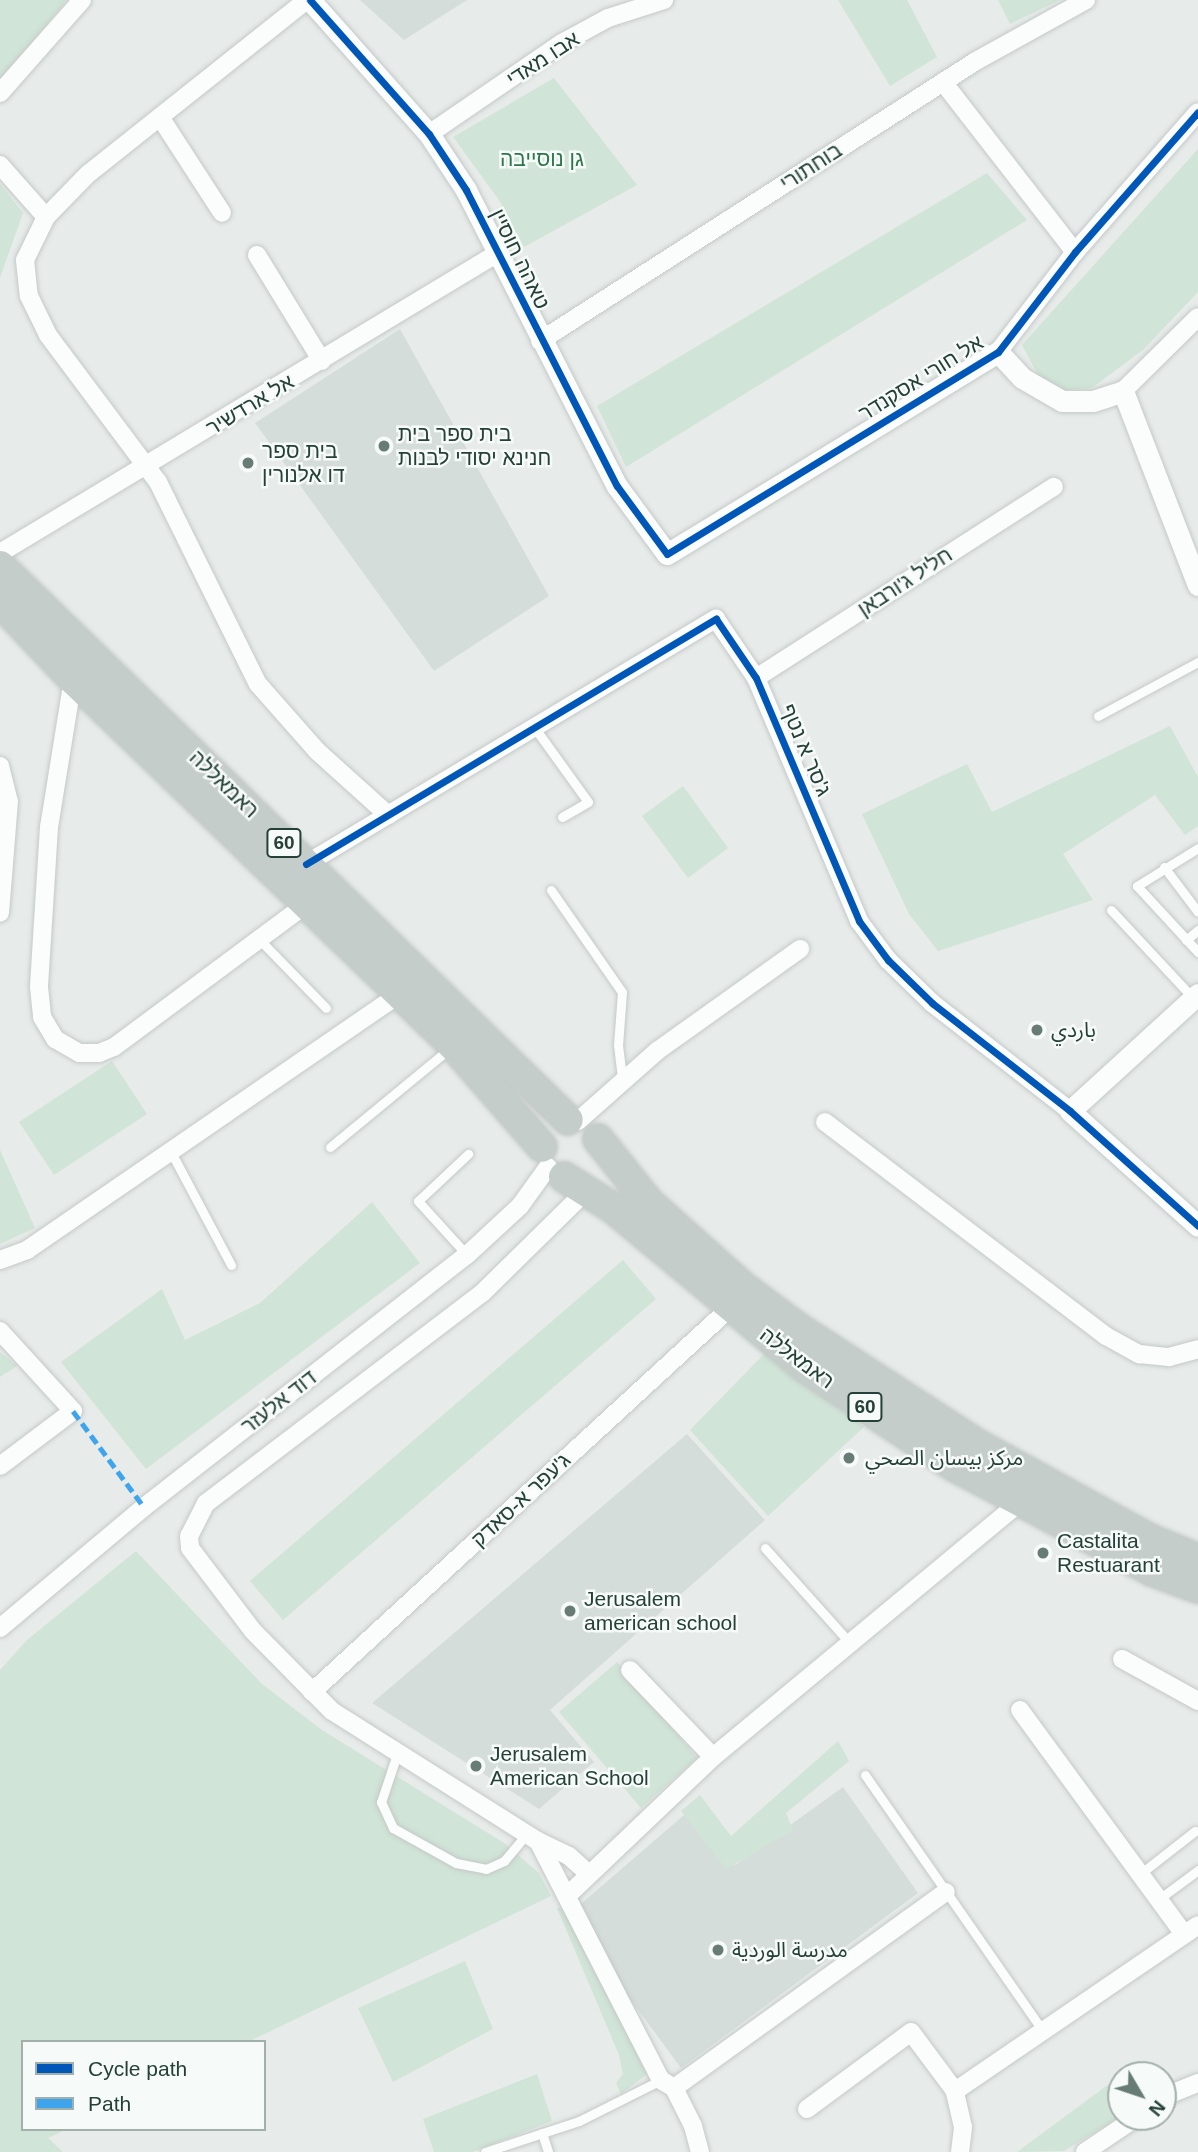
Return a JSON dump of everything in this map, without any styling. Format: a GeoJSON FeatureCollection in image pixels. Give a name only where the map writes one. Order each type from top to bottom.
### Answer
{"type":"FeatureCollection","features":[{"type":"Feature","properties":{"kind":"highway","name":"ראמאללה"},"geometry":{"type":"LineString","coordinates":[[0,566],[581,1127],[649,1203],[743,1287],[798,1328],[980,1446],[1149,1539],[1198,1559]]}},
{"type":"Feature","properties":{"kind":"highway","name":"ראמאללה"},"geometry":{"type":"LineString","coordinates":[[0,602],[73,678],[453,1045],[560,1170],[803,1366],[954,1466],[1152,1571],[1198,1588]]}},
{"type":"Feature","properties":{"kind":"highway"},"geometry":{"type":"LineString","coordinates":[[581,1127],[600,1149],[593,1168],[584,1175],[560,1170],[550,1129],[581,1127]]}},
{"type":"Feature","properties":{"kind":"street"},"geometry":{"type":"LineString","coordinates":[[0,93],[82,0]]}},
{"type":"Feature","properties":{"kind":"street"},"geometry":{"type":"LineString","coordinates":[[309,0],[88,174],[46,217],[25,260],[29,296],[48,335],[149,466],[258,684],[317,751],[388,814]]}},
{"type":"Feature","properties":{"kind":"street","name":"טאהה חוסיין"},"geometry":{"type":"LineString","coordinates":[[309,0],[429,134],[466,190],[540,341],[617,486],[667,554]]}},
{"type":"Feature","properties":{"kind":"street","name":"אבו מאדי"},"geometry":{"type":"LineString","coordinates":[[429,134],[562,43],[608,19],[664,0]]}},
{"type":"Feature","properties":{"kind":"street","name":"בוחתורי"},"geometry":{"type":"LineString","coordinates":[[540,341],[943,82],[1086,0]]}},
{"type":"Feature","properties":{"kind":"street"},"geometry":{"type":"LineString","coordinates":[[943,82],[1075,252]]}},
{"type":"Feature","properties":{"kind":"street","name":"אל חורי אסקנדר"},"geometry":{"type":"LineString","coordinates":[[667,554],[998,352],[1075,252],[1198,112]]}},
{"type":"Feature","properties":{"kind":"street"},"geometry":{"type":"LineString","coordinates":[[160,117],[222,213]]}},
{"type":"Feature","properties":{"kind":"street"},"geometry":{"type":"LineString","coordinates":[[0,165],[46,217]]}},
{"type":"Feature","properties":{"kind":"street","name":"אל ארדשיר"},"geometry":{"type":"LineString","coordinates":[[0,553],[149,466],[498,253]]}},
{"type":"Feature","properties":{"kind":"street"},"geometry":{"type":"LineString","coordinates":[[257,255],[322,360]]}},
{"type":"Feature","properties":{"kind":"street"},"geometry":{"type":"LineString","coordinates":[[998,352],[1022,378],[1062,401],[1093,401],[1123,391],[1198,317]]}},
{"type":"Feature","properties":{"kind":"street"},"geometry":{"type":"LineString","coordinates":[[1123,391],[1198,585]]}},
{"type":"Feature","properties":{"kind":"street","name":"חליל ג'ורבאן"},"geometry":{"type":"LineString","coordinates":[[756,678],[1054,487]]}},
{"type":"Feature","properties":{"kind":"street","name":"ג'סר א נטף"},"geometry":{"type":"LineString","coordinates":[[306,864],[716,619],[756,678],[859,921],[888,960],[932,1003],[1069,1111],[1198,1226]]}},
{"type":"Feature","properties":{"kind":"street"},"geometry":{"type":"LineString","coordinates":[[73,678],[49,827],[38,987],[42,1017],[55,1039],[79,1053],[99,1053],[114,1047],[308,903]]}},
{"type":"Feature","properties":{"kind":"street"},"geometry":{"type":"LineString","coordinates":[[0,766],[9,801],[0,913]]}},
{"type":"Feature","properties":{"kind":"street"},"geometry":{"type":"LineString","coordinates":[[581,1127],[622,1078],[800,948]]}},
{"type":"Feature","properties":{"kind":"street"},"geometry":{"type":"LineString","coordinates":[[0,1260],[27,1250],[401,993]]}},
{"type":"Feature","properties":{"kind":"street"},"geometry":{"type":"LineString","coordinates":[[1069,1111],[1196,996]]}},
{"type":"Feature","properties":{"kind":"street"},"geometry":{"type":"LineString","coordinates":[[825,1122],[1106,1336],[1139,1354],[1169,1357],[1198,1349]]}},
{"type":"Feature","properties":{"kind":"street"},"geometry":{"type":"LineString","coordinates":[[560,1170],[482,1293],[216,1495],[197,1519],[189,1536],[190,1548],[253,1631],[332,1711],[532,1837],[569,1856],[589,1874]]}},
{"type":"Feature","properties":{"kind":"street","name":"דוד אלעזר"},"geometry":{"type":"LineString","coordinates":[[0,1628],[8,1612],[467,1255],[560,1170]]}},
{"type":"Feature","properties":{"kind":"street","name":"ג'עפר א-סאדק"},"geometry":{"type":"LineString","coordinates":[[312,1692],[731,1307]]}},
{"type":"Feature","properties":{"kind":"street"},"geometry":{"type":"LineString","coordinates":[[0,1331],[73,1411],[0,1466]]}},
{"type":"Feature","properties":{"kind":"street"},"geometry":{"type":"LineString","coordinates":[[567,1896],[713,1757],[1021,1501]]}},
{"type":"Feature","properties":{"kind":"street"},"geometry":{"type":"LineString","coordinates":[[1122,1658],[1198,1701]]}},
{"type":"Feature","properties":{"kind":"street"},"geometry":{"type":"LineString","coordinates":[[630,1670],[713,1757]]}},
{"type":"Feature","properties":{"kind":"street"},"geometry":{"type":"LineString","coordinates":[[955,2091],[1191,1930],[1159,1899],[1020,1710]]}},
{"type":"Feature","properties":{"kind":"street"},"geometry":{"type":"LineString","coordinates":[[532,1837],[567,1896],[667,2084],[693,2126],[700,2152]]}},
{"type":"Feature","properties":{"kind":"street"},"geometry":{"type":"LineString","coordinates":[[667,2084],[946,1892]]}},
{"type":"Feature","properties":{"kind":"street"},"geometry":{"type":"LineString","coordinates":[[807,2109],[911,2032],[955,2091],[963,2127],[960,2152]]}},
{"type":"Feature","properties":{"kind":"street"},"geometry":{"type":"LineString","coordinates":[[1177,2091],[1198,2083]]}},
{"type":"Feature","properties":{"kind":"street"},"geometry":{"type":"LineString","coordinates":[[1085,2152],[1116,2131]]}},
{"type":"Feature","properties":{"kind":"lane"},"geometry":{"type":"LineString","coordinates":[[1098,716],[1198,662]]}},
{"type":"Feature","properties":{"kind":"lane"},"geometry":{"type":"LineString","coordinates":[[534,727],[588,802],[562,817]]}},
{"type":"Feature","properties":{"kind":"lane"},"geometry":{"type":"LineString","coordinates":[[1198,848],[1137,886],[1198,952]]}},
{"type":"Feature","properties":{"kind":"lane"},"geometry":{"type":"LineString","coordinates":[[1164,867],[1198,912]]}},
{"type":"Feature","properties":{"kind":"lane"},"geometry":{"type":"LineString","coordinates":[[551,890],[622,992],[618,1045],[622,1078]]}},
{"type":"Feature","properties":{"kind":"lane"},"geometry":{"type":"LineString","coordinates":[[1111,910],[1196,996]]}},
{"type":"Feature","properties":{"kind":"lane"},"geometry":{"type":"LineString","coordinates":[[1186,940],[1198,930]]}},
{"type":"Feature","properties":{"kind":"lane"},"geometry":{"type":"LineString","coordinates":[[259,939],[326,1008]]}},
{"type":"Feature","properties":{"kind":"lane"},"geometry":{"type":"LineString","coordinates":[[330,1147],[453,1045]]}},
{"type":"Feature","properties":{"kind":"lane"},"geometry":{"type":"LineString","coordinates":[[171,1152],[231,1265]]}},
{"type":"Feature","properties":{"kind":"lane"},"geometry":{"type":"LineString","coordinates":[[467,1255],[418,1201],[468,1154]]}},
{"type":"Feature","properties":{"kind":"lane"},"geometry":{"type":"LineString","coordinates":[[765,1548],[850,1643]]}},
{"type":"Feature","properties":{"kind":"lane"},"geometry":{"type":"LineString","coordinates":[[398,1751],[381,1802],[393,1828],[456,1863],[485,1869],[504,1861],[532,1837]]}},
{"type":"Feature","properties":{"kind":"lane"},"geometry":{"type":"LineString","coordinates":[[865,1775],[1042,2030]]}},
{"type":"Feature","properties":{"kind":"lane"},"geometry":{"type":"LineString","coordinates":[[1140,1874],[1195,1831]]}},
{"type":"Feature","properties":{"kind":"lane"},"geometry":{"type":"LineString","coordinates":[[1159,1899],[1198,1870]]}},
{"type":"Feature","properties":{"kind":"lane"},"geometry":{"type":"LineString","coordinates":[[485,2152],[579,2121],[667,2084]]}},
{"type":"Feature","properties":{"kind":"lane"},"geometry":{"type":"LineString","coordinates":[[542,2133],[548,2152]]}},
{"type":"Feature","properties":{"kind":"shaded area"},"geometry":{"type":"Polygon","coordinates":[[[360,0],[467,0],[404,40],[360,0]]]}},
{"type":"Feature","properties":{"kind":"shaded area"},"geometry":{"type":"Polygon","coordinates":[[[400,329],[549,596],[434,671],[255,423],[400,329]]]}},
{"type":"Feature","properties":{"kind":"shaded area","name":"Jerusalem american school"},"geometry":{"type":"Polygon","coordinates":[[[687,1434],[765,1520],[550,1710],[594,1762],[539,1809],[372,1703],[687,1434]]]}},
{"type":"Feature","properties":{"kind":"shaded area","name":"مدرسة الوردية"},"geometry":{"type":"Polygon","coordinates":[[[843,1787],[918,1893],[681,2068],[568,1915],[691,1809],[735,1865],[843,1787]]]}},
{"type":"Feature","properties":{"kind":"green space"},"geometry":{"type":"Polygon","coordinates":[[[0,0],[67,0],[0,80],[0,0]]]}},
{"type":"Feature","properties":{"kind":"green space"},"geometry":{"type":"Polygon","coordinates":[[[838,0],[907,0],[937,57],[890,86],[838,0]]]}},
{"type":"Feature","properties":{"kind":"green space"},"geometry":{"type":"Polygon","coordinates":[[[998,0],[1060,0],[1010,24],[998,0]]]}},
{"type":"Feature","properties":{"kind":"green space","name":"גן נוסייבה"},"geometry":{"type":"Polygon","coordinates":[[[554,78],[637,185],[524,247],[499,200],[453,137],[554,78]]]}},
{"type":"Feature","properties":{"kind":"green space"},"geometry":{"type":"Polygon","coordinates":[[[1198,149],[1198,292],[1144,349],[1092,388],[1062,390],[1038,375],[1022,345],[1198,149]]]}},
{"type":"Feature","properties":{"kind":"green space"},"geometry":{"type":"Polygon","coordinates":[[[987,173],[1027,220],[626,467],[597,406],[987,173]]]}},
{"type":"Feature","properties":{"kind":"green space"},"geometry":{"type":"Polygon","coordinates":[[[0,184],[23,213],[0,278],[0,184]]]}},
{"type":"Feature","properties":{"kind":"green space"},"geometry":{"type":"Polygon","coordinates":[[[1170,726],[1198,777],[1198,826],[1185,835],[1155,795],[1063,854],[1093,900],[938,951],[909,914],[862,814],[967,764],[992,812],[1170,726]]]}},
{"type":"Feature","properties":{"kind":"green space"},"geometry":{"type":"Polygon","coordinates":[[[683,786],[728,848],[688,878],[642,816],[683,786]]]}},
{"type":"Feature","properties":{"kind":"green space"},"geometry":{"type":"Polygon","coordinates":[[[112,1061],[147,1114],[54,1175],[19,1122],[112,1061]]]}},
{"type":"Feature","properties":{"kind":"green space"},"geometry":{"type":"Polygon","coordinates":[[[0,1150],[35,1228],[0,1244],[0,1150]]]}},
{"type":"Feature","properties":{"kind":"green space"},"geometry":{"type":"Polygon","coordinates":[[[372,1202],[420,1263],[146,1469],[61,1362],[162,1289],[185,1340],[260,1303],[372,1202]]]}},
{"type":"Feature","properties":{"kind":"green space"},"geometry":{"type":"Polygon","coordinates":[[[623,1260],[656,1299],[283,1620],[250,1581],[623,1260]]]}},
{"type":"Feature","properties":{"kind":"green space"},"geometry":{"type":"Polygon","coordinates":[[[0,1352],[17,1366],[0,1377],[0,1352]]]}},
{"type":"Feature","properties":{"kind":"green space"},"geometry":{"type":"Polygon","coordinates":[[[766,1352],[864,1427],[768,1516],[690,1430],[766,1352]]]}},
{"type":"Feature","properties":{"kind":"green space"},"geometry":{"type":"Polygon","coordinates":[[[136,1551],[262,1684],[322,1730],[504,1843],[539,1873],[551,1896],[252,2040],[21,2040],[21,2131],[63,2131],[48,2138],[63,2152],[0,2152],[0,1670],[27,1640],[136,1551]]]}},
{"type":"Feature","properties":{"kind":"green space"},"geometry":{"type":"Polygon","coordinates":[[[617,1662],[697,1758],[641,1808],[559,1712],[617,1662]]]}},
{"type":"Feature","properties":{"kind":"green space"},"geometry":{"type":"Polygon","coordinates":[[[838,1741],[849,1761],[786,1813],[793,1830],[726,1869],[681,1811],[700,1795],[731,1836],[838,1741]]]}},
{"type":"Feature","properties":{"kind":"green space"},"geometry":{"type":"Polygon","coordinates":[[[557,1908],[567,1908],[647,2074],[621,2094],[616,2083],[623,2074],[619,2055],[557,1908]]]}},
{"type":"Feature","properties":{"kind":"green space"},"geometry":{"type":"Polygon","coordinates":[[[465,1961],[493,2029],[393,2082],[358,2008],[465,1961]]]}},
{"type":"Feature","properties":{"kind":"green space"},"geometry":{"type":"Polygon","coordinates":[[[537,2074],[552,2121],[473,2152],[434,2152],[423,2119],[537,2074]]]}},
{"type":"Feature","properties":{"kind":"green space"},"geometry":{"type":"Polygon","coordinates":[[[1107,2085],[1107,2125],[1064,2151],[1017,2152],[1107,2085]]]}},
{"type":"Feature","properties":{"kind":"marked path"},"geometry":{"type":"LineString","coordinates":[[73,1411],[144,1507]]}},
{"type":"Feature","properties":{"kind":"cycle path"},"geometry":{"type":"LineString","coordinates":[[310,0],[429,134],[466,190],[617,486],[667,554],[998,352],[1075,252],[1198,112]]}},
{"type":"Feature","properties":{"kind":"cycle path"},"geometry":{"type":"LineString","coordinates":[[306,864],[716,619],[756,678],[859,921],[888,960],[932,1003],[1070,1111],[1198,1226]]}},
{"type":"Feature","properties":{"kind":"place","name":"בית ספר בית חנינא יסודי לבנות"},"geometry":{"type":"Point","coordinates":[384,446]}},
{"type":"Feature","properties":{"kind":"place","name":"בית ספר דו אלנורין"},"geometry":{"type":"Point","coordinates":[248,463]}},
{"type":"Feature","properties":{"kind":"place","name":"باردي"},"geometry":{"type":"Point","coordinates":[1037,1030]}},
{"type":"Feature","properties":{"kind":"place","name":"مركز بيسان الصحي"},"geometry":{"type":"Point","coordinates":[849,1458]}},
{"type":"Feature","properties":{"kind":"place","name":"Castalita Restuarant"},"geometry":{"type":"Point","coordinates":[1043,1553]}},
{"type":"Feature","properties":{"kind":"place","name":"Jerusalem american school"},"geometry":{"type":"Point","coordinates":[570,1611]}},
{"type":"Feature","properties":{"kind":"place","name":"Jerusalem American School"},"geometry":{"type":"Point","coordinates":[476,1766]}},
{"type":"Feature","properties":{"kind":"place","name":"مدرسة الوردية"},"geometry":{"type":"Point","coordinates":[718,1950]}}]}
